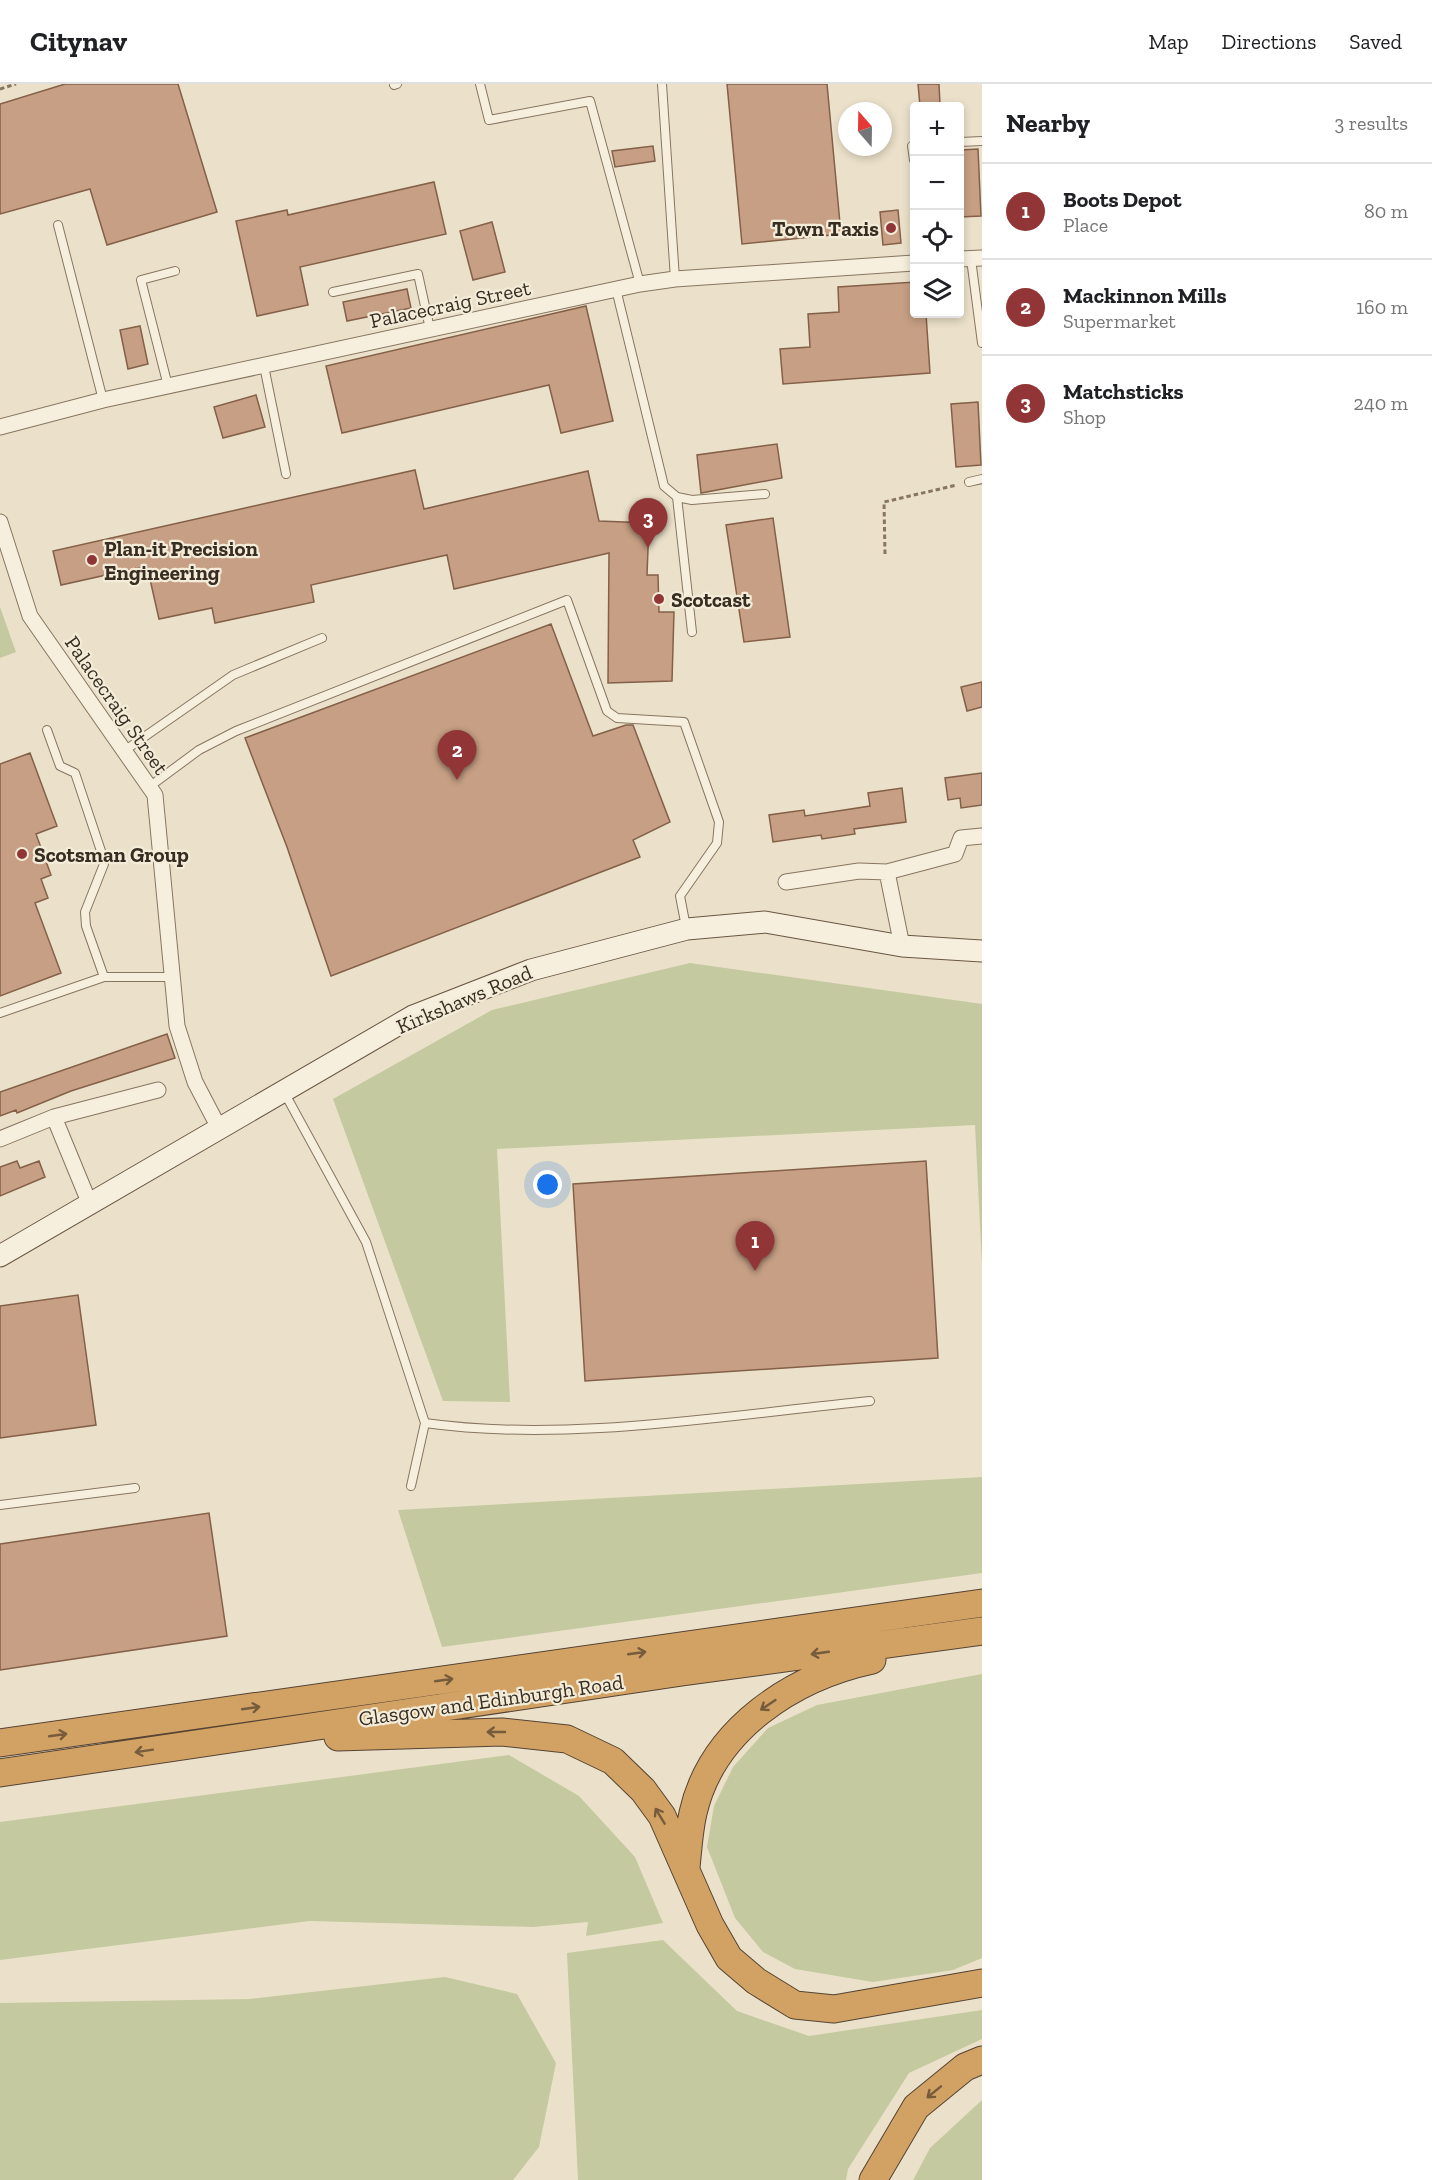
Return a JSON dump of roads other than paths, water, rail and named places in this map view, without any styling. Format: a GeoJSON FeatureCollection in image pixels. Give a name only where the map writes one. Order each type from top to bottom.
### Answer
{"type":"FeatureCollection","features":[{"type":"Feature","properties":{"kind":"highway","name":"Glasgow and Edinburgh Road"},"geometry":{"type":"LineString","coordinates":[[0,1743],[982,1603]]}},
{"type":"Feature","properties":{"kind":"highway","name":"Glasgow and Edinburgh Road"},"geometry":{"type":"LineString","coordinates":[[0,1773],[982,1631]]}},
{"type":"Feature","properties":{"kind":"highway"},"geometry":{"type":"LineString","coordinates":[[686,1868],[693,1812],[705,1781],[717,1757],[753,1715],[788,1692],[844,1666],[982,1637]]}},
{"type":"Feature","properties":{"kind":"highway"},"geometry":{"type":"LineString","coordinates":[[202,1742],[502,1731],[567,1739],[613,1761],[643,1790],[662,1816],[710,1925],[729,1958],[756,1982],[795,2005],[834,2009],[982,1983]]}},
{"type":"Feature","properties":{"kind":"highway"},"geometry":{"type":"LineString","coordinates":[[873,2180],[916,2107],[965,2067],[982,2060]]}},
{"type":"Feature","properties":{"kind":"street","name":"Palacecraig Street"},"geometry":{"type":"LineString","coordinates":[[0,427],[103,400],[640,284],[675,279],[910,262]]}},
{"type":"Feature","properties":{"kind":"street","name":"Palacecraig Street"},"geometry":{"type":"LineString","coordinates":[[0,522],[30,616],[155,795],[177,1026],[195,1082],[219,1128]]}},
{"type":"Feature","properties":{"kind":"street"},"geometry":{"type":"LineString","coordinates":[[786,882],[859,872],[887,872],[955,854],[961,838],[982,836]]}},
{"type":"Feature","properties":{"kind":"street"},"geometry":{"type":"LineString","coordinates":[[887,872],[902,946]]}},
{"type":"Feature","properties":{"kind":"street","name":"Kirkshaws Road"},"geometry":{"type":"LineString","coordinates":[[0,1256],[413,1016],[531,970],[687,929],[765,922],[902,946],[982,951]]}},
{"type":"Feature","properties":{"kind":"street"},"geometry":{"type":"LineString","coordinates":[[0,1138],[54,1117],[158,1090]]}},
{"type":"Feature","properties":{"kind":"street"},"geometry":{"type":"LineString","coordinates":[[54,1117],[89,1203]]}},
{"type":"Feature","properties":{"kind":"lane"},"geometry":{"type":"LineString","coordinates":[[480,84],[489,120],[590,101],[640,284]]}},
{"type":"Feature","properties":{"kind":"lane"},"geometry":{"type":"LineString","coordinates":[[662,84],[675,279]]}},
{"type":"Feature","properties":{"kind":"lane"},"geometry":{"type":"LineString","coordinates":[[964,142],[982,141]]}},
{"type":"Feature","properties":{"kind":"lane"},"geometry":{"type":"LineString","coordinates":[[58,225],[103,400]]}},
{"type":"Feature","properties":{"kind":"lane"},"geometry":{"type":"LineString","coordinates":[[971,259],[982,343]]}},
{"type":"Feature","properties":{"kind":"lane"},"geometry":{"type":"LineString","coordinates":[[168,386],[141,279],[175,271]]}},
{"type":"Feature","properties":{"kind":"lane"},"geometry":{"type":"LineString","coordinates":[[333,292],[418,274],[430,329]]}},
{"type":"Feature","properties":{"kind":"lane"},"geometry":{"type":"LineString","coordinates":[[616,289],[664,486],[677,497],[713,500],[765,494]]}},
{"type":"Feature","properties":{"kind":"lane"},"geometry":{"type":"LineString","coordinates":[[264,366],[286,474]]}},
{"type":"Feature","properties":{"kind":"lane"},"geometry":{"type":"LineString","coordinates":[[969,482],[982,479]]}},
{"type":"Feature","properties":{"kind":"lane"},"geometry":{"type":"LineString","coordinates":[[677,497],[692,632]]}},
{"type":"Feature","properties":{"kind":"lane"},"geometry":{"type":"LineString","coordinates":[[149,787],[199,750],[236,731],[567,600],[607,711],[617,718],[684,722],[719,822],[717,843],[680,896],[687,929]]}},
{"type":"Feature","properties":{"kind":"lane"},"geometry":{"type":"LineString","coordinates":[[124,751],[232,675],[322,638]]}},
{"type":"Feature","properties":{"kind":"lane"},"geometry":{"type":"LineString","coordinates":[[47,730],[60,766],[75,773],[103,857],[104,864],[85,912],[86,926],[104,977]]}},
{"type":"Feature","properties":{"kind":"lane"},"geometry":{"type":"LineString","coordinates":[[0,1013],[104,977],[172,977]]}},
{"type":"Feature","properties":{"kind":"lane"},"geometry":{"type":"LineString","coordinates":[[284,1090],[366,1242],[425,1423],[411,1486]]}},
{"type":"Feature","properties":{"kind":"lane"},"geometry":{"type":"LineString","coordinates":[[425,1423],[476,1430],[594,1428],[870,1401]]}},
{"type":"Feature","properties":{"kind":"lane"},"geometry":{"type":"LineString","coordinates":[[0,1505],[135,1488]]}},
{"type":"Feature","properties":{"kind":"place","name":"Town Taxis"},"geometry":{"type":"Point","coordinates":[891,228]}},
{"type":"Feature","properties":{"kind":"place","name":"Matchsticks"},"geometry":{"type":"Point","coordinates":[648,548]}},
{"type":"Feature","properties":{"kind":"place","name":"Plan-it Precision Engineering"},"geometry":{"type":"Point","coordinates":[92,560]}},
{"type":"Feature","properties":{"kind":"place","name":"Scotcast"},"geometry":{"type":"Point","coordinates":[659,599]}},
{"type":"Feature","properties":{"kind":"place","name":"Mackinnon Mills"},"geometry":{"type":"Point","coordinates":[457,780]}},
{"type":"Feature","properties":{"kind":"place","name":"Scotsman Group"},"geometry":{"type":"Point","coordinates":[22,854]}},
{"type":"Feature","properties":{"kind":"place","name":"Boots Depot"},"geometry":{"type":"Point","coordinates":[755,1271]}}]}
